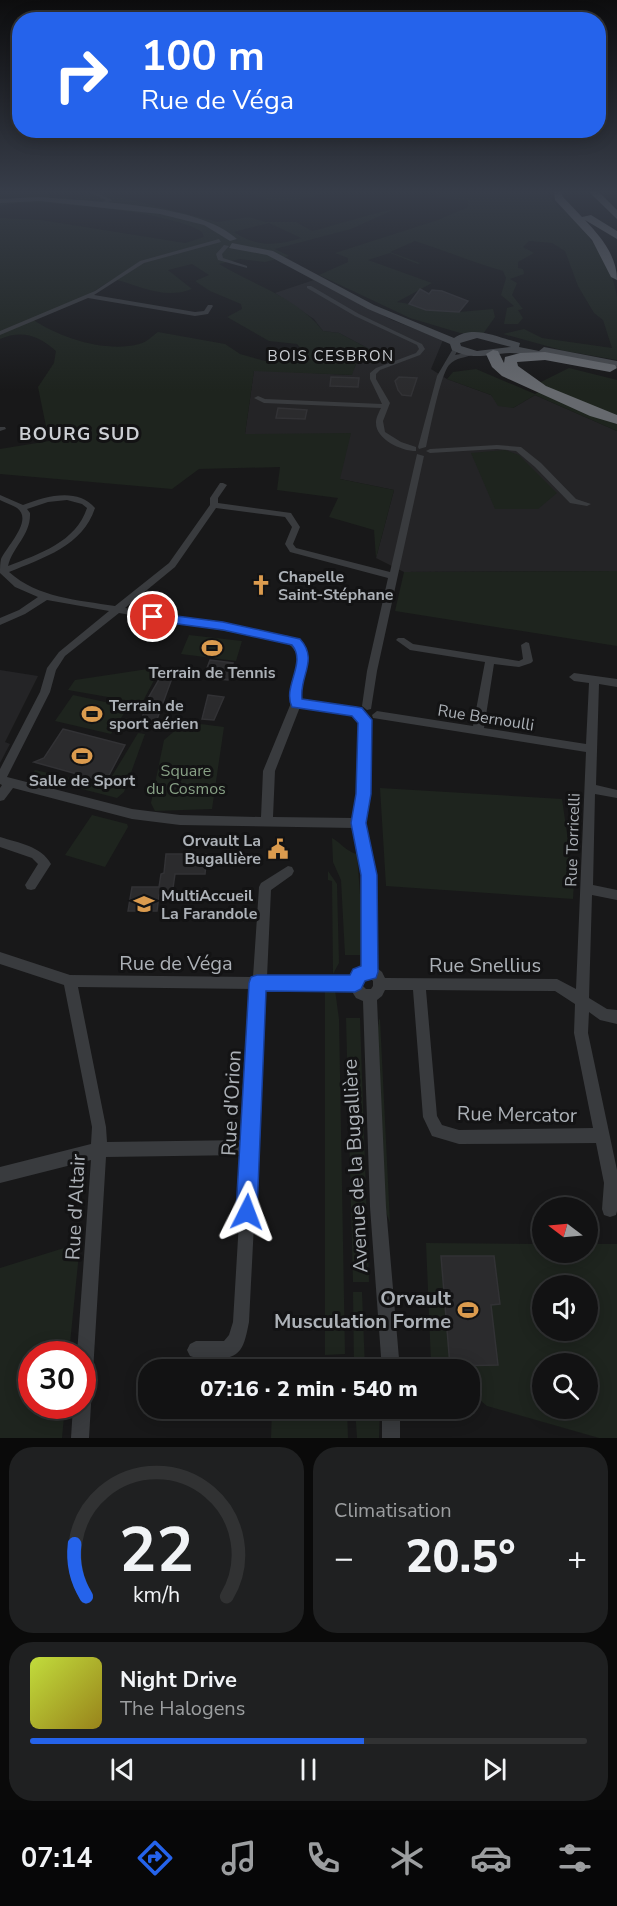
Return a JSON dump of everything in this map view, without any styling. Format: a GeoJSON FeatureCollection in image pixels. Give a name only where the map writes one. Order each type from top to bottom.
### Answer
{"type":"FeatureCollection","features":[{"type":"Feature","properties":{"kind":"highway"},"geometry":{"type":"LineString","coordinates":[[609,257],[617,277]]}},
{"type":"Feature","properties":{"kind":"highway"},"geometry":{"type":"LineString","coordinates":[[497,349],[497,364],[507,373],[617,420]]}},
{"type":"Feature","properties":{"kind":"highway"},"geometry":{"type":"LineString","coordinates":[[541,388],[511,368],[510,360],[522,356],[536,356],[615,367]]}},
{"type":"Feature","properties":{"kind":"main road"},"geometry":{"type":"LineString","coordinates":[[278,257],[393,317],[471,354],[497,349],[528,351],[615,367]]}},
{"type":"Feature","properties":{"kind":"main road"},"geometry":{"type":"LineString","coordinates":[[338,289],[413,321],[468,335],[485,336],[497,349]]}},
{"type":"Feature","properties":{"kind":"main road"},"geometry":{"type":"LineString","coordinates":[[455,345],[468,335]]}},
{"type":"Feature","properties":{"kind":"street"},"geometry":{"type":"LineString","coordinates":[[0,333],[88,296],[142,262],[159,257]]}},
{"type":"Feature","properties":{"kind":"street"},"geometry":{"type":"LineString","coordinates":[[220,257],[245,267]]}},
{"type":"Feature","properties":{"kind":"street"},"geometry":{"type":"LineString","coordinates":[[309,287],[357,315],[419,344],[422,349],[417,354],[373,373],[373,379],[386,406]]}},
{"type":"Feature","properties":{"kind":"street"},"geometry":{"type":"LineString","coordinates":[[88,296],[200,314],[206,313],[210,306]]}},
{"type":"Feature","properties":{"kind":"street"},"geometry":{"type":"LineString","coordinates":[[368,706],[393,576],[421,451],[440,376],[455,345]]}},
{"type":"Feature","properties":{"kind":"street"},"geometry":{"type":"LineString","coordinates":[[444,366],[458,356],[471,354]]}},
{"type":"Feature","properties":{"kind":"street"},"geometry":{"type":"LineString","coordinates":[[258,398],[264,401],[386,406]]}},
{"type":"Feature","properties":{"kind":"street"},"geometry":{"type":"LineString","coordinates":[[386,406],[379,421],[382,433],[398,444],[421,451],[497,447],[518,449],[538,465],[573,501],[587,504]]}},
{"type":"Feature","properties":{"kind":"street"},"geometry":{"type":"LineString","coordinates":[[0,797],[3,781],[45,692],[51,670],[62,654],[172,565],[214,505],[214,498],[223,485]]}},
{"type":"Feature","properties":{"kind":"street"},"geometry":{"type":"LineString","coordinates":[[0,497],[22,508],[26,513],[26,526],[3,560],[3,572],[18,585],[45,597],[190,624],[223,626],[296,642],[301,648],[304,659],[295,695],[296,703],[269,771],[267,821]]}},
{"type":"Feature","properties":{"kind":"street"},"geometry":{"type":"LineString","coordinates":[[3,572],[66,545],[91,515],[92,508],[83,502],[55,497],[22,508]]}},
{"type":"Feature","properties":{"kind":"street"},"geometry":{"type":"LineString","coordinates":[[214,505],[288,514],[296,527],[290,543],[293,550],[393,576]]}},
{"type":"Feature","properties":{"kind":"street"},"geometry":{"type":"LineString","coordinates":[[0,622],[22,612],[45,597]]}},
{"type":"Feature","properties":{"kind":"street"},"geometry":{"type":"LineString","coordinates":[[401,640],[410,647],[519,664],[528,661],[526,645]]}},
{"type":"Feature","properties":{"kind":"street"},"geometry":{"type":"LineString","coordinates":[[478,731],[489,660]]}},
{"type":"Feature","properties":{"kind":"street"},"geometry":{"type":"LineString","coordinates":[[574,677],[617,683]]}},
{"type":"Feature","properties":{"kind":"street","name":"Rue Torricelli"},"geometry":{"type":"LineString","coordinates":[[594,680],[581,1033],[612,1183],[610,1209]]}},
{"type":"Feature","properties":{"kind":"street"},"geometry":{"type":"LineString","coordinates":[[296,703],[361,716],[374,718],[377,715],[376,710],[362,706],[361,716],[364,794],[359,823],[369,875],[370,972]]}},
{"type":"Feature","properties":{"kind":"street","name":"Rue Bernoulli"},"geometry":{"type":"LineString","coordinates":[[377,715],[591,749]]}},
{"type":"Feature","properties":{"kind":"street"},"geometry":{"type":"LineString","coordinates":[[3,781],[132,814],[180,820],[359,823]]}},
{"type":"Feature","properties":{"kind":"street"},"geometry":{"type":"LineString","coordinates":[[591,789],[617,794]]}},
{"type":"Feature","properties":{"kind":"street"},"geometry":{"type":"LineString","coordinates":[[0,842],[36,854],[45,864],[31,885]]}},
{"type":"Feature","properties":{"kind":"street","name":"Rue d'Orion"},"geometry":{"type":"LineString","coordinates":[[196,1350],[228,1350],[237,1339],[241,1322],[257,983],[265,886],[288,871]]}},
{"type":"Feature","properties":{"kind":"street"},"geometry":{"type":"LineString","coordinates":[[587,889],[617,895]]}},
{"type":"Feature","properties":{"kind":"street","name":"Rue de Véga"},"geometry":{"type":"LineString","coordinates":[[0,958],[70,981],[355,984]]}},
{"type":"Feature","properties":{"kind":"street"},"geometry":{"type":"LineString","coordinates":[[370,972],[378,978],[375,990],[358,991],[355,984],[359,975],[370,972]]}},
{"type":"Feature","properties":{"kind":"street","name":"Rue d'Altair"},"geometry":{"type":"LineString","coordinates":[[70,981],[99,1127],[80,1438]]}},
{"type":"Feature","properties":{"kind":"street","name":"Rue Snellius"},"geometry":{"type":"LineString","coordinates":[[375,990],[419,985],[557,985],[604,1015],[617,1017]]}},
{"type":"Feature","properties":{"kind":"street","name":"Rue Mercator"},"geometry":{"type":"LineString","coordinates":[[419,985],[429,1117],[437,1131],[459,1137],[601,1135]]}},
{"type":"Feature","properties":{"kind":"street","name":"Avenue de la Bugallière"},"geometry":{"type":"LineString","coordinates":[[375,990],[378,1207],[390,1359]]}},
{"type":"Feature","properties":{"kind":"street"},"geometry":{"type":"LineString","coordinates":[[0,1175],[99,1150],[250,1147]]}},
{"type":"Feature","properties":{"kind":"street"},"geometry":{"type":"LineString","coordinates":[[391,1419],[391,1438]]}},
{"type":"Feature","properties":{"kind":"shaded area"},"geometry":{"type":"Polygon","coordinates":[[[314,280],[392,320],[443,340],[431,369],[447,379],[491,395],[513,408],[535,395],[617,431],[617,571],[404,572],[376,558],[394,490],[340,479],[245,434],[254,370],[351,375],[356,364],[373,351],[339,333],[323,331],[314,319],[275,293],[314,280]]]}},
{"type":"Feature","properties":{"kind":"shaded area"},"geometry":{"type":"Polygon","coordinates":[[[0,670],[38,676],[5,742],[10,744],[0,763],[0,670]]]}},
{"type":"Feature","properties":{"kind":"green space"},"geometry":{"type":"Polygon","coordinates":[[[0,257],[285,257],[265,262],[240,259],[219,264],[288,301],[313,320],[323,331],[339,333],[373,351],[356,364],[352,375],[254,371],[245,434],[351,433],[340,479],[394,490],[376,558],[374,530],[329,517],[338,498],[277,490],[280,467],[199,469],[172,489],[0,474],[0,449],[49,441],[38,387],[54,363],[56,351],[43,341],[30,336],[15,335],[0,339],[0,257]],[[192,264],[168,270],[192,289],[172,293],[162,293],[113,279],[87,296],[32,319],[69,338],[98,345],[112,347],[139,344],[158,332],[225,344],[240,354],[265,361],[311,360],[297,344],[269,341],[227,317],[242,309],[241,304],[210,291],[195,281],[209,275],[192,264]]]}},
{"type":"Feature","properties":{"kind":"green space"},"geometry":{"type":"Polygon","coordinates":[[[346,257],[377,257],[368,260],[432,283],[397,302],[459,312],[493,309],[495,317],[483,334],[460,333],[410,318],[319,275],[348,262],[346,257]]]}},
{"type":"Feature","properties":{"kind":"green space"},"geometry":{"type":"Polygon","coordinates":[[[400,257],[420,263],[418,264],[400,257]]]}},
{"type":"Feature","properties":{"kind":"green space"},"geometry":{"type":"Polygon","coordinates":[[[461,257],[527,257],[518,262],[518,268],[523,269],[524,274],[510,279],[517,283],[512,295],[523,309],[518,310],[523,318],[518,324],[504,324],[507,308],[514,306],[501,295],[506,278],[503,271],[461,257]]]}},
{"type":"Feature","properties":{"kind":"green space"},"geometry":{"type":"Polygon","coordinates":[[[567,257],[602,257],[615,285],[617,298],[617,360],[565,351],[503,334],[524,329],[542,338],[612,348],[603,320],[594,313],[578,286],[567,257]]]}},
{"type":"Feature","properties":{"kind":"green space"},"geometry":{"type":"Polygon","coordinates":[[[569,368],[617,380],[617,431],[535,395],[513,408],[498,406],[491,395],[447,379],[453,372],[476,369],[535,394],[547,387],[539,383],[569,368]]]}},
{"type":"Feature","properties":{"kind":"green space"},"geometry":{"type":"Polygon","coordinates":[[[505,450],[519,455],[557,493],[538,509],[495,509],[471,453],[505,450]]]}},
{"type":"Feature","properties":{"kind":"green space"},"geometry":{"type":"Polygon","coordinates":[[[617,571],[617,646],[395,611],[404,572],[617,571]]]}},
{"type":"Feature","properties":{"kind":"green space","name":"Terrain de Tennis"},"geometry":{"type":"Polygon","coordinates":[[[189,635],[242,641],[236,661],[181,654],[189,635]]]}},
{"type":"Feature","properties":{"kind":"green space"},"geometry":{"type":"Polygon","coordinates":[[[161,667],[142,703],[68,690],[75,680],[161,667]]]}},
{"type":"Feature","properties":{"kind":"green space","name":"Terrain de sport aérien"},"geometry":{"type":"Polygon","coordinates":[[[73,695],[128,707],[111,734],[55,721],[73,695]]]}},
{"type":"Feature","properties":{"kind":"green space","name":"Square du Cosmos"},"geometry":{"type":"Polygon","coordinates":[[[185,722],[224,727],[212,809],[155,811],[151,803],[164,740],[185,722]]]}},
{"type":"Feature","properties":{"kind":"green space"},"geometry":{"type":"Polygon","coordinates":[[[138,733],[145,734],[124,792],[117,798],[31,776],[35,770],[106,786],[138,733]]]}},
{"type":"Feature","properties":{"kind":"green space"},"geometry":{"type":"Polygon","coordinates":[[[380,788],[562,799],[574,882],[573,899],[386,886],[380,788]]]}},
{"type":"Feature","properties":{"kind":"green space"},"geometry":{"type":"Polygon","coordinates":[[[92,815],[127,824],[128,827],[105,867],[65,855],[92,815]]]}},
{"type":"Feature","properties":{"kind":"green space"},"geometry":{"type":"Polygon","coordinates":[[[332,838],[357,854],[363,934],[360,955],[345,955],[341,880],[333,862],[332,838]]]}},
{"type":"Feature","properties":{"kind":"green space"},"geometry":{"type":"Polygon","coordinates":[[[328,871],[337,884],[339,963],[333,974],[332,881],[328,880],[328,871]]]}},
{"type":"Feature","properties":{"kind":"green space"},"geometry":{"type":"Polygon","coordinates":[[[325,990],[335,990],[339,1019],[345,1354],[325,1355],[325,990]]]}},
{"type":"Feature","properties":{"kind":"green space"},"geometry":{"type":"Polygon","coordinates":[[[346,1018],[360,1018],[369,1282],[353,1282],[346,1018]]]}},
{"type":"Feature","properties":{"kind":"green space"},"geometry":{"type":"Polygon","coordinates":[[[379,1020],[390,1223],[382,1201],[375,1050],[379,1020]]]}},
{"type":"Feature","properties":{"kind":"green space"},"geometry":{"type":"Polygon","coordinates":[[[80,1243],[70,1341],[18,1341],[18,1419],[64,1419],[62,1438],[0,1438],[0,1268],[80,1243]]]}},
{"type":"Feature","properties":{"kind":"green space"},"geometry":{"type":"Polygon","coordinates":[[[426,1243],[532,1244],[532,1263],[598,1263],[598,1244],[617,1244],[617,1438],[599,1438],[532,1419],[598,1419],[598,1353],[532,1353],[532,1419],[487,1406],[480,1400],[480,1359],[431,1359],[426,1243]]]}},
{"type":"Feature","properties":{"kind":"green space"},"geometry":{"type":"Polygon","coordinates":[[[353,1292],[362,1292],[365,1359],[354,1359],[353,1292]]]}},
{"type":"Feature","properties":{"kind":"green space"},"geometry":{"type":"Polygon","coordinates":[[[272,1419],[347,1419],[348,1438],[271,1438],[272,1419]]]}},
{"type":"Feature","properties":{"kind":"green space"},"geometry":{"type":"Polygon","coordinates":[[[356,1419],[380,1419],[379,1438],[357,1438],[356,1419]]]}},
{"type":"Feature","properties":{"kind":"building"},"geometry":{"type":"Polygon","coordinates":[[[420,289],[429,294],[432,290],[442,291],[468,301],[459,312],[426,310],[409,304],[420,289]]]}},
{"type":"Feature","properties":{"kind":"building"},"geometry":{"type":"Polygon","coordinates":[[[331,377],[359,378],[358,387],[330,386],[331,377]]]}},
{"type":"Feature","properties":{"kind":"building"},"geometry":{"type":"Polygon","coordinates":[[[399,377],[417,378],[411,396],[402,395],[398,390],[395,381],[399,377]]]}},
{"type":"Feature","properties":{"kind":"building"},"geometry":{"type":"Polygon","coordinates":[[[278,408],[307,410],[305,419],[276,418],[278,408]]]}},
{"type":"Feature","properties":{"kind":"building"},"geometry":{"type":"Polygon","coordinates":[[[210,660],[233,663],[228,680],[219,679],[222,670],[207,668],[210,660]]]}},
{"type":"Feature","properties":{"kind":"building"},"geometry":{"type":"Polygon","coordinates":[[[165,669],[175,670],[155,725],[141,723],[147,700],[165,669]]]}},
{"type":"Feature","properties":{"kind":"building"},"geometry":{"type":"Polygon","coordinates":[[[208,695],[224,697],[214,720],[202,719],[208,695]]]}},
{"type":"Feature","properties":{"kind":"building","name":"Salle de Sport"},"geometry":{"type":"Polygon","coordinates":[[[63,729],[125,745],[108,777],[102,781],[34,762],[44,758],[63,729]]]}},
{"type":"Feature","properties":{"kind":"building"},"geometry":{"type":"Polygon","coordinates":[[[166,854],[207,854],[205,874],[175,874],[172,895],[159,895],[157,911],[128,911],[132,887],[159,887],[161,874],[164,873],[166,854]]]}},
{"type":"Feature","properties":{"kind":"building","name":"Orvault Musculation Forme"},"geometry":{"type":"Polygon","coordinates":[[[441,1256],[494,1256],[500,1304],[491,1305],[498,1365],[480,1365],[480,1359],[449,1359],[441,1256]]]}},
{"type":"Feature","properties":{"kind":"place","name":"Chapelle Saint-Stéphane"},"geometry":{"type":"Point","coordinates":[261,585]}},
{"type":"Feature","properties":{"kind":"place","name":"Terrain de Tennis"},"geometry":{"type":"Point","coordinates":[212,648]}},
{"type":"Feature","properties":{"kind":"place","name":"Terrain de sport aérien"},"geometry":{"type":"Point","coordinates":[92,714]}},
{"type":"Feature","properties":{"kind":"place","name":"Salle de Sport"},"geometry":{"type":"Point","coordinates":[82,756]}},
{"type":"Feature","properties":{"kind":"place","name":"Orvault La Bugallière"},"geometry":{"type":"Point","coordinates":[278,849]}},
{"type":"Feature","properties":{"kind":"place","name":"MultiAccueil La Farandole"},"geometry":{"type":"Point","coordinates":[144,904]}},
{"type":"Feature","properties":{"kind":"place","name":"Orvault Musculation Forme"},"geometry":{"type":"Point","coordinates":[468,1310]}},
{"type":"Feature","properties":{"kind":"district","name":"BOIS CESBRON"},"geometry":{"type":"Point","coordinates":[331,356]}},
{"type":"Feature","properties":{"kind":"district","name":"BOURG SUD"},"geometry":{"type":"Point","coordinates":[80,434]}},
{"type":"Feature","properties":{"kind":"route"},"geometry":{"type":"LineString","coordinates":[[153,617],[190,624],[223,626],[296,642],[301,648],[304,659],[295,695],[296,703],[357,712],[360,718],[365,720],[364,794],[359,809],[359,823],[369,875],[370,972],[359,975],[355,984],[257,983],[247,1212]]}}]}
